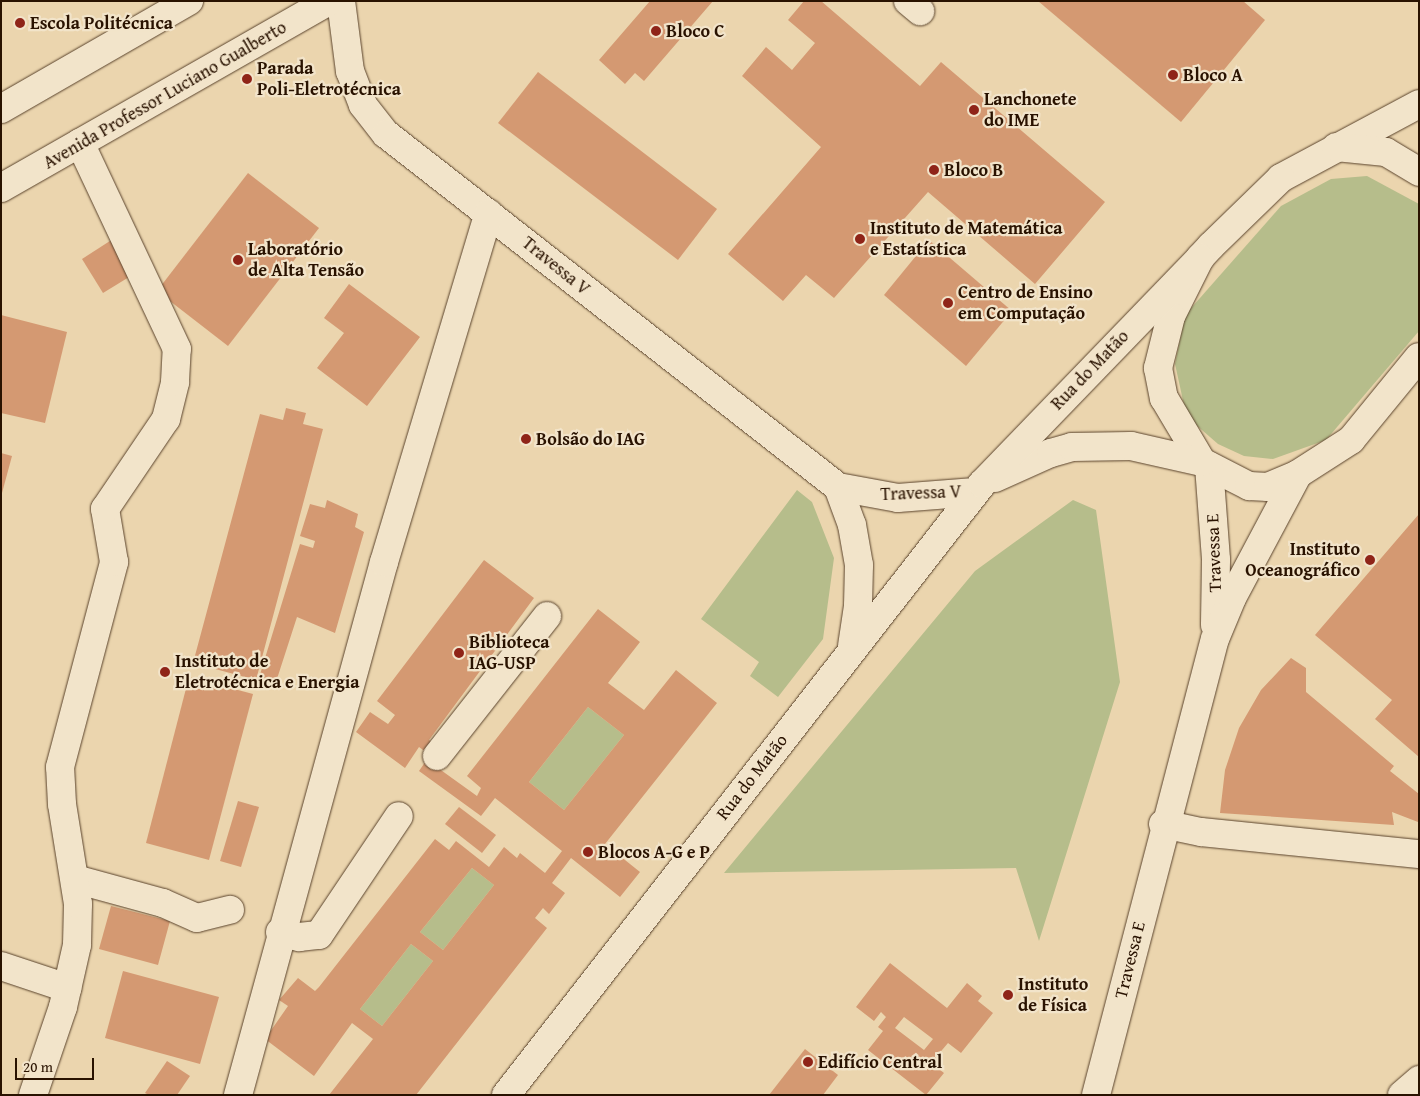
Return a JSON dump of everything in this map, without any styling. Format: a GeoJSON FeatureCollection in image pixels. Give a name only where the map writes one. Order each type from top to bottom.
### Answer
{"type":"FeatureCollection","features":[{"type":"Feature","properties":{"kind":"street"},"geometry":{"type":"LineString","coordinates":[[1,109],[189,1]]}},
{"type":"Feature","properties":{"kind":"street","name":"Avenida Professor Luciano Gualberto"},"geometry":{"type":"LineString","coordinates":[[1,188],[328,1]]}},
{"type":"Feature","properties":{"kind":"street","name":"Travessa V"},"geometry":{"type":"LineString","coordinates":[[341,1],[350,71],[363,105],[386,134],[838,486],[898,498],[979,488]]}},
{"type":"Feature","properties":{"kind":"street","name":"Rua do Matão"},"geometry":{"type":"LineString","coordinates":[[506,1095],[979,488],[1200,258],[1281,178],[1419,104]]}},
{"type":"Feature","properties":{"kind":"street"},"geometry":{"type":"LineString","coordinates":[[33,1095],[67,988],[77,945],[75,879],[62,804],[60,767],[114,562],[106,509],[166,419],[175,382],[177,349],[80,143]]}},
{"type":"Feature","properties":{"kind":"street"},"geometry":{"type":"LineString","coordinates":[[1336,147],[1386,152],[1418,171]]}},
{"type":"Feature","properties":{"kind":"street"},"geometry":{"type":"LineString","coordinates":[[238,1095],[280,932],[384,562],[489,213]]}},
{"type":"Feature","properties":{"kind":"street"},"geometry":{"type":"LineString","coordinates":[[1200,258],[1171,316],[1158,368],[1164,398],[1206,464]]}},
{"type":"Feature","properties":{"kind":"street","name":"Rua do Matão"},"geometry":{"type":"LineString","coordinates":[[979,488],[1051,453],[1072,448],[1131,446],[1206,464],[1248,486],[1268,487],[1298,474],[1351,440],[1419,357]]}},
{"type":"Feature","properties":{"kind":"street","name":"Travessa E"},"geometry":{"type":"LineString","coordinates":[[1206,464],[1216,560],[1215,639]]}},
{"type":"Feature","properties":{"kind":"street","name":"Travessa E"},"geometry":{"type":"LineString","coordinates":[[1096,1095],[1164,824],[1215,639],[1232,598],[1298,474]]}},
{"type":"Feature","properties":{"kind":"street"},"geometry":{"type":"LineString","coordinates":[[838,486],[852,525],[859,565],[858,606],[851,650]]}},
{"type":"Feature","properties":{"kind":"street"},"geometry":{"type":"LineString","coordinates":[[437,756],[547,616]]}},
{"type":"Feature","properties":{"kind":"street"},"geometry":{"type":"LineString","coordinates":[[280,932],[299,937],[319,934],[399,816]]}},
{"type":"Feature","properties":{"kind":"street"},"geometry":{"type":"LineString","coordinates":[[1164,824],[1201,832],[1419,854]]}},
{"type":"Feature","properties":{"kind":"street"},"geometry":{"type":"LineString","coordinates":[[75,879],[163,903],[196,918],[230,910]]}},
{"type":"Feature","properties":{"kind":"street"},"geometry":{"type":"LineString","coordinates":[[1,966],[67,988]]}},
{"type":"Feature","properties":{"kind":"street"},"geometry":{"type":"LineString","coordinates":[[1402,1095],[1419,1080]]}},
{"type":"Feature","properties":{"kind":"green space"},"geometry":{"type":"Polygon","coordinates":[[[1367,176],[1419,204],[1419,331],[1326,440],[1273,459],[1244,456],[1218,444],[1195,424],[1184,405],[1175,364],[1185,315],[1281,206],[1331,179],[1367,176]]]}},
{"type":"Feature","properties":{"kind":"green space"},"geometry":{"type":"Polygon","coordinates":[[[797,490],[812,502],[834,558],[823,639],[778,697],[750,676],[759,662],[701,619],[797,490]]]}},
{"type":"Feature","properties":{"kind":"green space"},"geometry":{"type":"Polygon","coordinates":[[[1073,500],[1096,510],[1120,682],[1039,941],[1016,868],[724,873],[975,571],[1073,500]]]}},
{"type":"Feature","properties":{"kind":"green space"},"geometry":{"type":"Polygon","coordinates":[[[588,707],[624,735],[564,810],[529,782],[588,707]]]}},
{"type":"Feature","properties":{"kind":"green space"},"geometry":{"type":"Polygon","coordinates":[[[472,868],[494,885],[443,950],[420,932],[472,868]]]}},
{"type":"Feature","properties":{"kind":"green space"},"geometry":{"type":"Polygon","coordinates":[[[411,944],[433,961],[382,1026],[360,1009],[411,944]]]}},
{"type":"Feature","properties":{"kind":"building","name":"Bloco C"},"geometry":{"type":"Polygon","coordinates":[[[650,1],[713,1],[644,81],[635,73],[625,84],[599,60],[650,1]]]}},
{"type":"Feature","properties":{"kind":"building","name":"Bloco B"},"geometry":{"type":"Polygon","coordinates":[[[804,1],[821,1],[920,86],[941,62],[1105,202],[1035,284],[928,192],[834,298],[806,275],[783,301],[728,254],[821,147],[742,76],[766,47],[792,70],[815,43],[788,20],[804,1]]]}},
{"type":"Feature","properties":{"kind":"building","name":"Bloco A"},"geometry":{"type":"Polygon","coordinates":[[[1038,1],[1243,1],[1265,20],[1181,122],[1038,1]]]}},
{"type":"Feature","properties":{"kind":"building"},"geometry":{"type":"Polygon","coordinates":[[[538,72],[717,209],[678,260],[498,123],[538,72]]]}},
{"type":"Feature","properties":{"kind":"building","name":"Laboratório de Alta Tensão"},"geometry":{"type":"Polygon","coordinates":[[[248,173],[319,228],[228,346],[157,291],[248,173]]]}},
{"type":"Feature","properties":{"kind":"building"},"geometry":{"type":"Polygon","coordinates":[[[113,239],[134,274],[103,293],[82,259],[113,239]]]}},
{"type":"Feature","properties":{"kind":"building","name":"Centro de Ensino em Computação"},"geometry":{"type":"Polygon","coordinates":[[[929,240],[1012,311],[966,366],[884,295],[929,240]]]}},
{"type":"Feature","properties":{"kind":"building"},"geometry":{"type":"Polygon","coordinates":[[[349,284],[420,337],[367,406],[317,368],[344,333],[324,318],[349,284]]]}},
{"type":"Feature","properties":{"kind":"building"},"geometry":{"type":"Polygon","coordinates":[[[1,315],[67,332],[45,423],[1,413],[1,315]]]}},
{"type":"Feature","properties":{"kind":"building"},"geometry":{"type":"Polygon","coordinates":[[[286,408],[306,413],[303,424],[323,429],[256,680],[193,663],[260,414],[283,420],[286,408]]]}},
{"type":"Feature","properties":{"kind":"building"},"geometry":{"type":"Polygon","coordinates":[[[1,453],[12,456],[2,493],[1,493],[1,453]]]}},
{"type":"Feature","properties":{"kind":"building"},"geometry":{"type":"Polygon","coordinates":[[[327,500],[358,514],[355,527],[364,532],[335,633],[297,617],[275,685],[258,681],[300,544],[313,548],[315,541],[300,536],[310,504],[325,508],[327,500]]]}},
{"type":"Feature","properties":{"kind":"building"},"geometry":{"type":"Polygon","coordinates":[[[1419,514],[1419,757],[1375,719],[1392,700],[1315,635],[1419,514]]]}},
{"type":"Feature","properties":{"kind":"building","name":"Blocos A-G e P"},"geometry":{"type":"Polygon","coordinates":[[[484,560],[534,598],[429,740],[448,753],[438,768],[477,796],[481,788],[467,776],[598,609],[640,642],[608,683],[644,710],[676,670],[717,703],[605,844],[640,872],[620,897],[571,858],[552,883],[565,893],[549,914],[543,908],[535,918],[547,928],[416,1095],[329,1095],[373,1039],[352,1023],[314,1076],[265,1039],[288,1006],[279,1000],[298,978],[315,991],[319,987],[435,839],[449,850],[456,841],[489,867],[504,847],[517,858],[520,853],[545,873],[562,851],[495,798],[481,816],[419,771],[430,755],[419,747],[405,768],[356,732],[370,712],[388,724],[395,715],[377,701],[484,560]],[[588,707],[529,782],[564,810],[624,735],[588,707]],[[472,868],[420,932],[443,950],[494,885],[472,868]],[[411,944],[360,1009],[382,1026],[433,961],[411,944]]]}},
{"type":"Feature","properties":{"kind":"building"},"geometry":{"type":"Polygon","coordinates":[[[1291,658],[1306,668],[1306,692],[1394,766],[1390,771],[1419,794],[1418,822],[1392,812],[1394,825],[1220,813],[1225,770],[1239,728],[1261,690],[1291,658]]]}},
{"type":"Feature","properties":{"kind":"building"},"geometry":{"type":"Polygon","coordinates":[[[189,677],[253,694],[209,860],[146,843],[189,677]]]}},
{"type":"Feature","properties":{"kind":"building"},"geometry":{"type":"Polygon","coordinates":[[[238,801],[259,807],[241,867],[220,861],[238,801]]]}},
{"type":"Feature","properties":{"kind":"building"},"geometry":{"type":"Polygon","coordinates":[[[459,807],[496,835],[482,853],[445,824],[459,807]]]}},
{"type":"Feature","properties":{"kind":"building"},"geometry":{"type":"Polygon","coordinates":[[[111,906],[170,921],[158,965],[99,949],[111,906]]]}},
{"type":"Feature","properties":{"kind":"building"},"geometry":{"type":"Polygon","coordinates":[[[890,963],[947,1008],[967,983],[982,996],[978,1001],[993,1013],[961,1053],[948,1043],[931,1063],[944,1073],[926,1095],[868,1050],[883,1031],[878,1027],[886,1017],[881,1012],[874,1021],[856,1007],[890,963]],[[904,1017],[895,1028],[924,1050],[933,1039],[904,1017]]]}},
{"type":"Feature","properties":{"kind":"building"},"geometry":{"type":"Polygon","coordinates":[[[123,971],[219,997],[200,1064],[105,1038],[123,971]]]}},
{"type":"Feature","properties":{"kind":"building","name":"Edifício Central"},"geometry":{"type":"Polygon","coordinates":[[[805,1049],[838,1075],[823,1095],[769,1095],[805,1049]]]}},
{"type":"Feature","properties":{"kind":"building"},"geometry":{"type":"Polygon","coordinates":[[[167,1061],[190,1076],[177,1095],[149,1095],[145,1093],[167,1061]]]}},
{"type":"Feature","properties":{"kind":"place","name":"Escola Politécnica"},"geometry":{"type":"Point","coordinates":[20,23]}},
{"type":"Feature","properties":{"kind":"place","name":"Bloco C"},"geometry":{"type":"Point","coordinates":[656,31]}},
{"type":"Feature","properties":{"kind":"place","name":"Bloco A"},"geometry":{"type":"Point","coordinates":[1173,75]}},
{"type":"Feature","properties":{"kind":"place","name":"Parada Poli-Eletrotécnica"},"geometry":{"type":"Point","coordinates":[247,79]}},
{"type":"Feature","properties":{"kind":"place","name":"Lanchonete do IME"},"geometry":{"type":"Point","coordinates":[974,110]}},
{"type":"Feature","properties":{"kind":"place","name":"Bloco B"},"geometry":{"type":"Point","coordinates":[934,170]}},
{"type":"Feature","properties":{"kind":"place","name":"Instituto de Matemática e Estatística"},"geometry":{"type":"Point","coordinates":[860,239]}},
{"type":"Feature","properties":{"kind":"place","name":"Laboratório de Alta Tensão"},"geometry":{"type":"Point","coordinates":[238,260]}},
{"type":"Feature","properties":{"kind":"place","name":"Centro de Ensino em Computação"},"geometry":{"type":"Point","coordinates":[948,303]}},
{"type":"Feature","properties":{"kind":"place","name":"Bolsão do IAG"},"geometry":{"type":"Point","coordinates":[526,439]}},
{"type":"Feature","properties":{"kind":"place","name":"Instituto Oceanográfico"},"geometry":{"type":"Point","coordinates":[1370,560]}},
{"type":"Feature","properties":{"kind":"place","name":"Biblioteca IAG-USP"},"geometry":{"type":"Point","coordinates":[459,653]}},
{"type":"Feature","properties":{"kind":"place","name":"Instituto de Eletrotécnica e Energia"},"geometry":{"type":"Point","coordinates":[165,672]}},
{"type":"Feature","properties":{"kind":"place","name":"Blocos A-G e P"},"geometry":{"type":"Point","coordinates":[588,852]}},
{"type":"Feature","properties":{"kind":"place","name":"Instituto de Física"},"geometry":{"type":"Point","coordinates":[1008,995]}},
{"type":"Feature","properties":{"kind":"place","name":"Edifício Central"},"geometry":{"type":"Point","coordinates":[808,1062]}}]}
